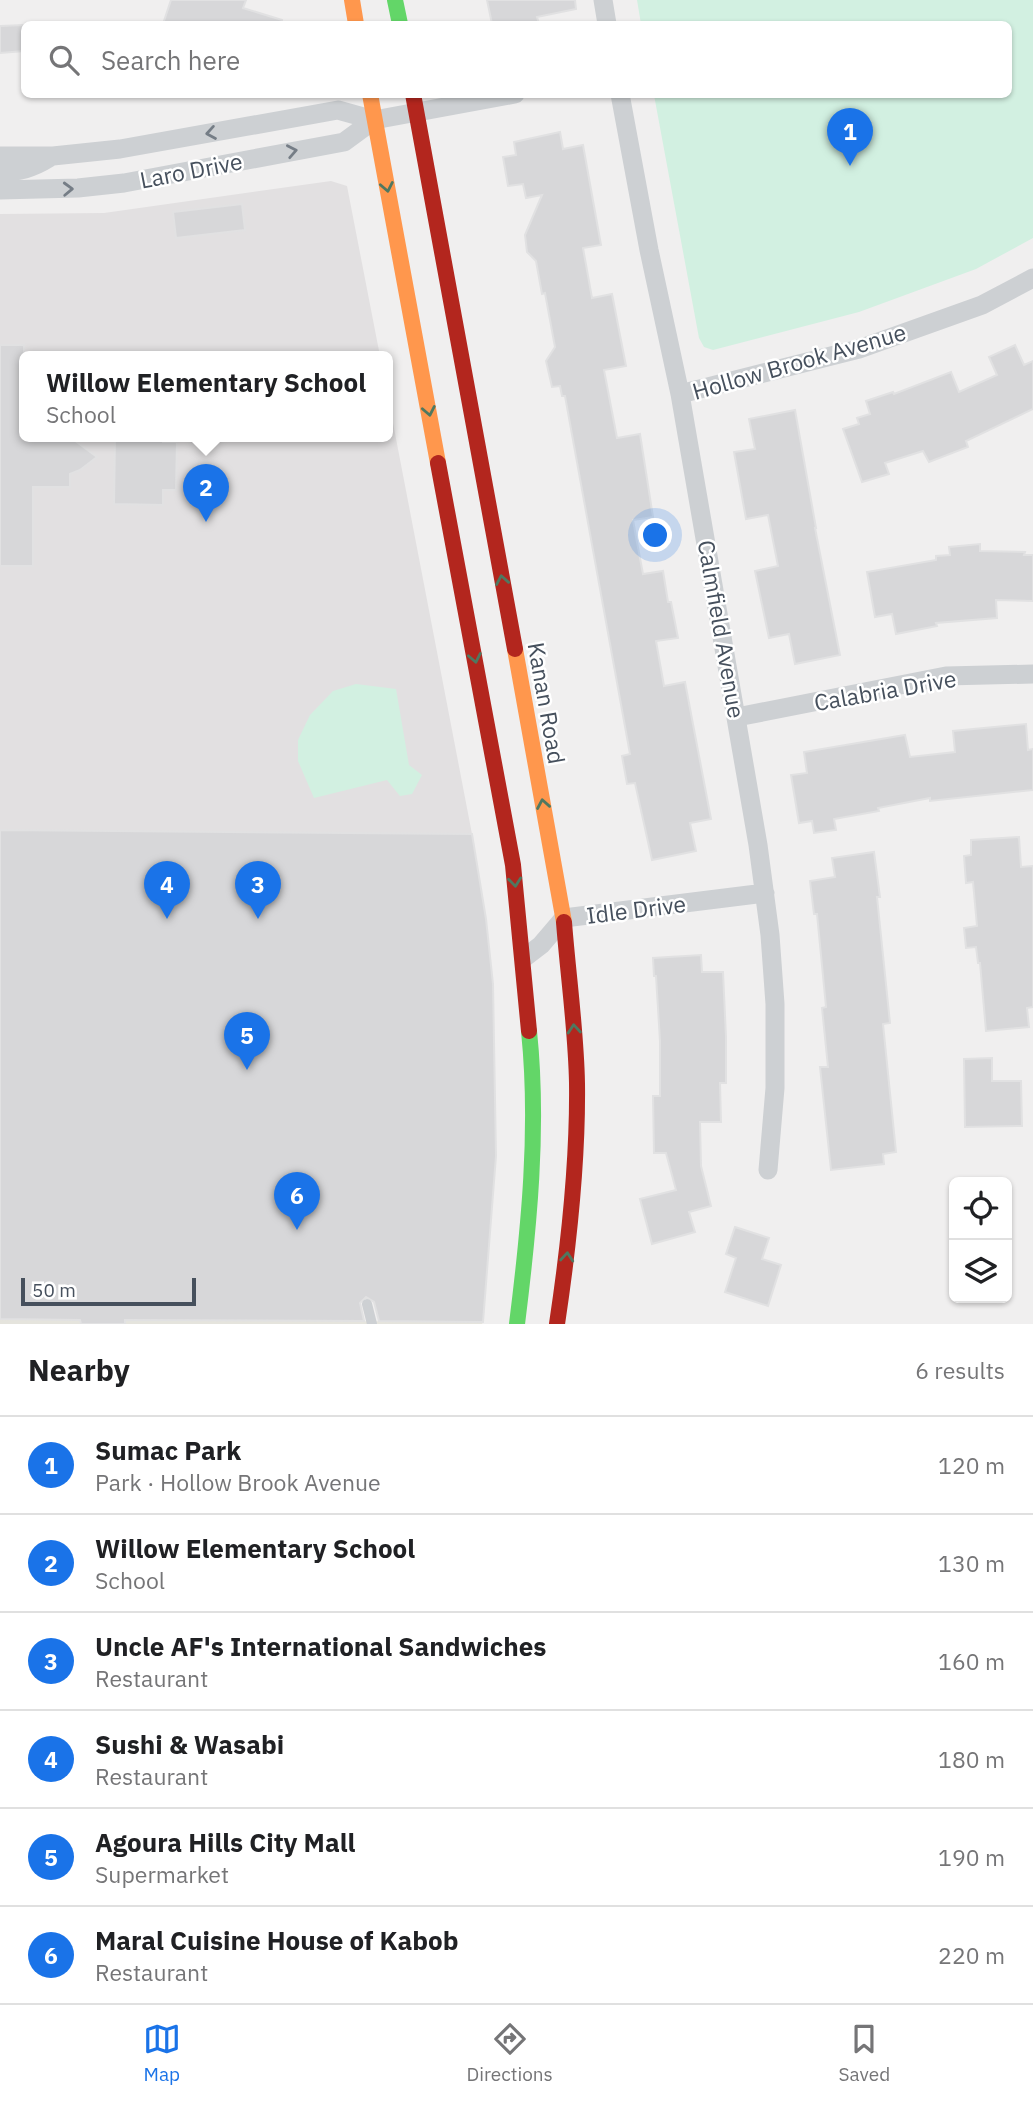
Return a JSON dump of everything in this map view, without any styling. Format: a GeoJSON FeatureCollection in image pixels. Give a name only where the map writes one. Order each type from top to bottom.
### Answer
{"type":"FeatureCollection","features":[{"type":"Feature","properties":{"kind":"main road"},"geometry":{"type":"LineString","coordinates":[[352,0],[356,21]]}},
{"type":"Feature","properties":{"kind":"main road"},"geometry":{"type":"LineString","coordinates":[[395,0],[399,21]]}},
{"type":"Feature","properties":{"kind":"main road"},"geometry":{"type":"LineString","coordinates":[[371,98],[513,865],[532,1058],[531,1170],[525,1260],[517,1324]]}},
{"type":"Feature","properties":{"kind":"main road","name":"Kanan Road"},"geometry":{"type":"LineString","coordinates":[[415,104],[564,918],[576,1048],[576,1161],[566,1270],[557,1324]]}},
{"type":"Feature","properties":{"kind":"street"},"geometry":{"type":"LineString","coordinates":[[603,0],[606,21]]}},
{"type":"Feature","properties":{"kind":"street","name":"Laro Drive"},"geometry":{"type":"LineString","coordinates":[[0,190],[78,188],[124,183],[344,142],[374,120],[415,104],[475,98]]}},
{"type":"Feature","properties":{"kind":"street","name":"Calmfield Avenue"},"geometry":{"type":"LineString","coordinates":[[621,98],[649,250],[680,394],[765,893],[775,1004],[775,1088],[768,1170]]}},
{"type":"Feature","properties":{"kind":"street","name":"Laro Drive"},"geometry":{"type":"LineString","coordinates":[[0,156],[53,156],[120,149],[338,110],[374,120]]}},
{"type":"Feature","properties":{"kind":"street","name":"Laro Drive"},"geometry":{"type":"LineString","coordinates":[[0,173],[16,173],[53,156]]}},
{"type":"Feature","properties":{"kind":"street","name":"Hollow Brook Avenue"},"geometry":{"type":"LineString","coordinates":[[680,394],[859,349],[982,304],[1033,278]]}},
{"type":"Feature","properties":{"kind":"street","name":"Calabria Drive"},"geometry":{"type":"LineString","coordinates":[[737,717],[946,676],[1033,674]]}},
{"type":"Feature","properties":{"kind":"street","name":"Idle Drive"},"geometry":{"type":"LineString","coordinates":[[524,958],[541,945],[564,918],[765,893]]}},
{"type":"Feature","properties":{"kind":"lane"},"geometry":{"type":"LineString","coordinates":[[367,1304],[372,1324]]}},
{"type":"Feature","properties":{"kind":"shaded area"},"geometry":{"type":"Polygon","coordinates":[[[331,181],[347,186],[379,351],[19,351],[19,442],[393,442],[393,423],[472,834],[0,830],[0,214],[104,213],[331,181]]]}},
{"type":"Feature","properties":{"kind":"shaded area"},"geometry":{"type":"Polygon","coordinates":[[[0,1319],[483,1322],[0,1324],[0,1319]]]}},
{"type":"Feature","properties":{"kind":"green space"},"geometry":{"type":"Polygon","coordinates":[[[637,0],[1033,0],[1033,238],[976,269],[859,312],[713,350],[704,347],[699,338],[655,98],[1012,98],[1012,21],[640,21],[637,0]]]}},
{"type":"Feature","properties":{"kind":"green space"},"geometry":{"type":"Polygon","coordinates":[[[356,684],[396,689],[409,765],[422,775],[412,794],[400,796],[387,780],[314,798],[298,761],[298,740],[310,715],[333,691],[356,684]]]}},
{"type":"Feature","properties":{"kind":"building"},"geometry":{"type":"Polygon","coordinates":[[[171,0],[246,0],[243,8],[282,20],[282,21],[164,21],[171,0]]]}},
{"type":"Feature","properties":{"kind":"building"},"geometry":{"type":"Polygon","coordinates":[[[487,0],[575,0],[576,9],[537,17],[538,21],[491,21],[487,0]]]}},
{"type":"Feature","properties":{"kind":"building"},"geometry":{"type":"Polygon","coordinates":[[[21,25],[21,51],[0,53],[0,26],[21,25]]]}},
{"type":"Feature","properties":{"kind":"building"},"geometry":{"type":"Polygon","coordinates":[[[560,132],[563,149],[583,145],[601,245],[583,248],[592,298],[612,294],[626,366],[604,370],[617,438],[640,434],[653,517],[633,520],[643,574],[663,571],[678,638],[656,641],[664,686],[685,682],[711,819],[690,823],[696,851],[652,860],[635,783],[627,784],[622,756],[630,754],[565,396],[562,396],[560,386],[552,387],[546,361],[555,347],[545,293],[542,294],[536,261],[527,252],[525,235],[542,195],[526,198],[523,184],[508,186],[503,157],[516,155],[514,142],[560,132]]]}},
{"type":"Feature","properties":{"kind":"building"},"geometry":{"type":"Polygon","coordinates":[[[242,204],[245,230],[176,238],[173,212],[242,204]]]}},
{"type":"Feature","properties":{"kind":"building"},"geometry":{"type":"Polygon","coordinates":[[[0,345],[24,345],[24,351],[19,351],[19,442],[77,442],[97,457],[70,474],[70,487],[33,487],[33,566],[0,566],[0,345]]]}},
{"type":"Feature","properties":{"kind":"building"},"geometry":{"type":"Polygon","coordinates":[[[1015,345],[1024,365],[1033,361],[1033,409],[966,441],[968,447],[929,462],[923,451],[885,463],[889,474],[862,482],[843,429],[859,424],[857,418],[870,414],[866,401],[893,392],[894,394],[951,372],[959,392],[997,375],[989,357],[1015,345]]]}},
{"type":"Feature","properties":{"kind":"building"},"geometry":{"type":"Polygon","coordinates":[[[795,410],[840,655],[795,664],[789,634],[769,638],[755,571],[778,566],[768,515],[746,519],[734,452],[755,449],[749,419],[795,410]]]}},
{"type":"Feature","properties":{"kind":"building"},"geometry":{"type":"Polygon","coordinates":[[[115,442],[177,442],[176,490],[163,490],[163,505],[114,504],[115,442]]]}},
{"type":"Feature","properties":{"kind":"building"},"geometry":{"type":"Polygon","coordinates":[[[980,544],[980,551],[1025,552],[1024,555],[1033,555],[1033,601],[996,600],[997,618],[936,623],[937,626],[896,634],[892,614],[875,617],[867,572],[936,560],[936,556],[950,555],[949,547],[980,544]]]}},
{"type":"Feature","properties":{"kind":"building"},"geometry":{"type":"Polygon","coordinates":[[[1026,724],[1028,750],[1033,749],[1033,790],[930,801],[930,798],[878,808],[879,811],[834,819],[836,830],[814,833],[812,821],[799,823],[791,775],[807,773],[804,752],[905,735],[910,757],[955,752],[953,731],[1026,724]]]}},
{"type":"Feature","properties":{"kind":"building"},"geometry":{"type":"Polygon","coordinates":[[[0,830],[472,834],[493,984],[496,1156],[483,1322],[379,1321],[374,1302],[366,1297],[360,1303],[364,1321],[125,1320],[125,1324],[81,1324],[80,1320],[0,1319],[0,830]]]}},
{"type":"Feature","properties":{"kind":"building"},"geometry":{"type":"Polygon","coordinates":[[[1019,837],[1021,867],[1033,866],[1033,1007],[1027,1008],[1029,1027],[986,1031],[980,963],[976,947],[966,948],[964,928],[977,926],[973,882],[966,883],[964,856],[971,855],[971,840],[1019,837]]]}},
{"type":"Feature","properties":{"kind":"building"},"geometry":{"type":"Polygon","coordinates":[[[874,852],[890,1023],[883,1024],[896,1152],[883,1154],[884,1164],[831,1170],[820,1067],[828,1067],[822,1008],[826,1007],[817,914],[814,914],[810,881],[835,877],[832,858],[874,852]]]}},
{"type":"Feature","properties":{"kind":"building"},"geometry":{"type":"Polygon","coordinates":[[[701,955],[702,972],[723,972],[726,1037],[726,1083],[720,1083],[721,1122],[700,1122],[701,1166],[711,1206],[689,1212],[695,1232],[652,1244],[640,1199],[676,1190],[666,1153],[654,1153],[653,1096],[660,1096],[660,1041],[653,958],[701,955]]]}},
{"type":"Feature","properties":{"kind":"building"},"geometry":{"type":"Polygon","coordinates":[[[992,1058],[992,1081],[1021,1081],[1022,1126],[965,1127],[964,1059],[992,1058]]]}},
{"type":"Feature","properties":{"kind":"building"},"geometry":{"type":"Polygon","coordinates":[[[735,1227],[769,1238],[762,1259],[781,1265],[768,1306],[725,1292],[736,1258],[726,1254],[735,1227]]]}},
{"type":"Feature","properties":{"kind":"traffic: fast"},"geometry":{"type":"LineString","coordinates":[[395,0],[399,21]]}},
{"type":"Feature","properties":{"kind":"traffic: fast"},"geometry":{"type":"LineString","coordinates":[[517,1324],[529,1215],[533,1141],[529,1031]]}},
{"type":"Feature","properties":{"kind":"traffic: slow"},"geometry":{"type":"LineString","coordinates":[[352,0],[356,21]]}},
{"type":"Feature","properties":{"kind":"traffic: slow"},"geometry":{"type":"LineString","coordinates":[[371,98],[438,463]]}},
{"type":"Feature","properties":{"kind":"traffic: slow"},"geometry":{"type":"LineString","coordinates":[[515,649],[564,922]]}},
{"type":"Feature","properties":{"kind":"traffic: jam"},"geometry":{"type":"LineString","coordinates":[[414,98],[515,649]]}},
{"type":"Feature","properties":{"kind":"traffic: jam"},"geometry":{"type":"LineString","coordinates":[[438,463],[513,865],[529,1031]]}},
{"type":"Feature","properties":{"kind":"traffic: jam"},"geometry":{"type":"LineString","coordinates":[[557,1324],[572,1204],[577,1113],[575,1043],[564,922]]}},
{"type":"Feature","properties":{"kind":"place","name":"Sumac Park"},"geometry":{"type":"Point","coordinates":[850,166]}},
{"type":"Feature","properties":{"kind":"place","name":"Willow Elementary School"},"geometry":{"type":"Point","coordinates":[206,522]}},
{"type":"Feature","properties":{"kind":"place","name":"Sushi & Wasabi"},"geometry":{"type":"Point","coordinates":[167,919]}},
{"type":"Feature","properties":{"kind":"place","name":"Uncle AF's International Sandwiches"},"geometry":{"type":"Point","coordinates":[258,919]}},
{"type":"Feature","properties":{"kind":"place","name":"Agoura Hills City Mall"},"geometry":{"type":"Point","coordinates":[247,1070]}},
{"type":"Feature","properties":{"kind":"place","name":"Maral Cuisine House of Kabob"},"geometry":{"type":"Point","coordinates":[297,1230]}}]}
